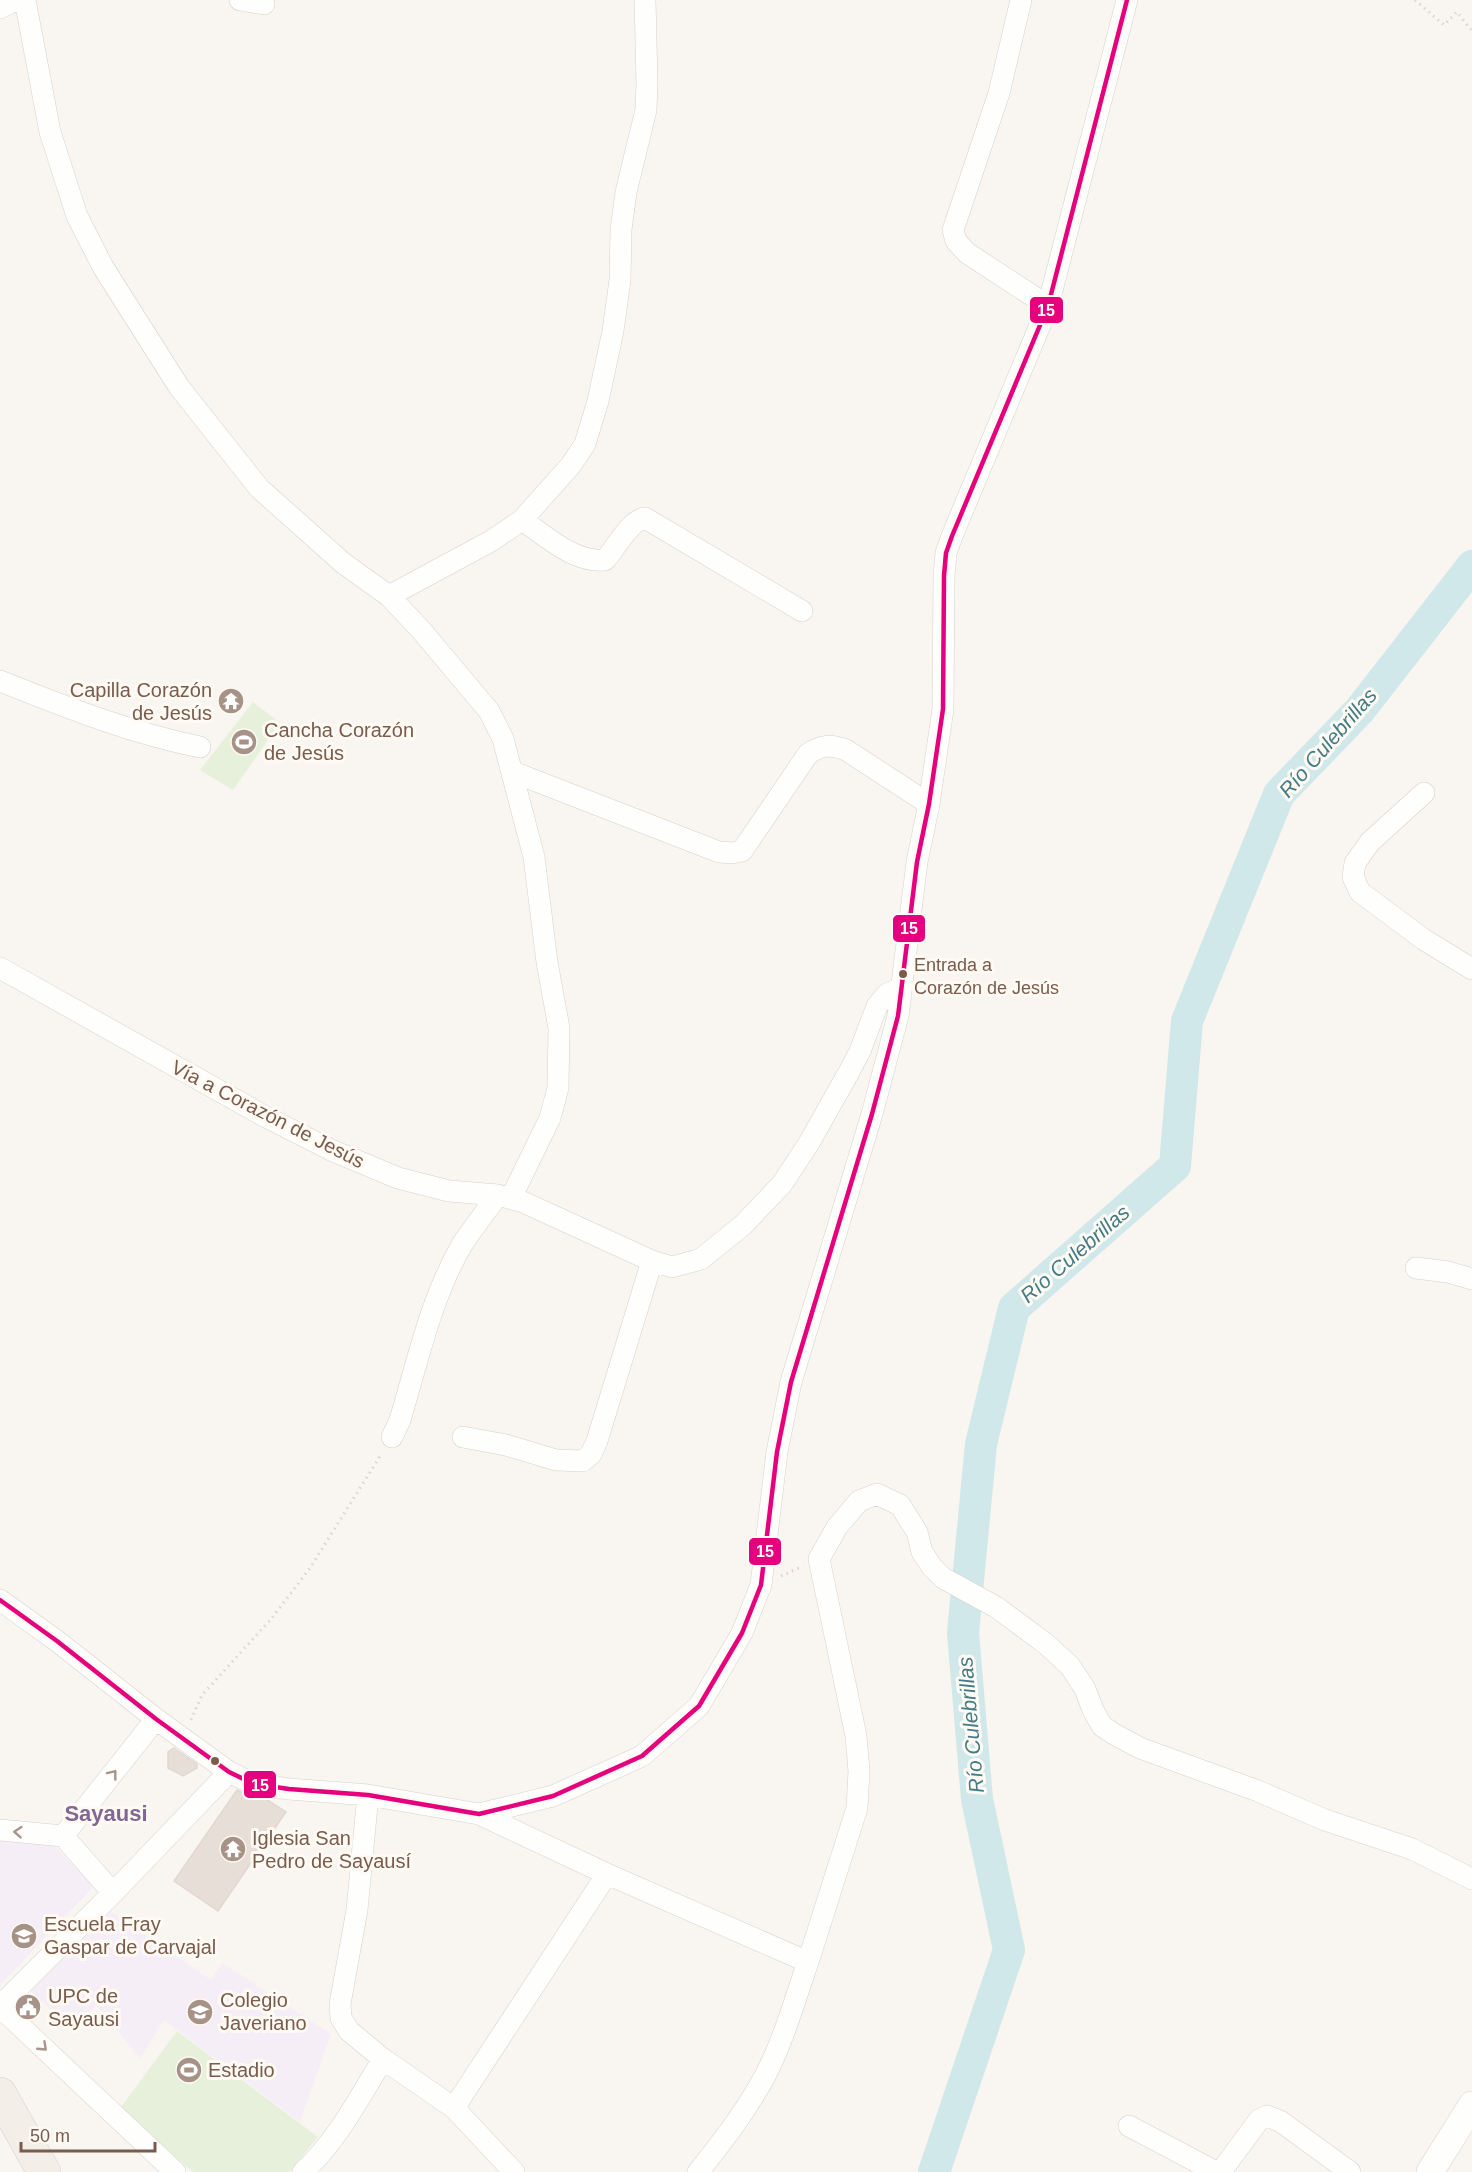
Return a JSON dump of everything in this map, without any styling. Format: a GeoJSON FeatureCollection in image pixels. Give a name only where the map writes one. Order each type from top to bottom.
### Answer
{"type":"FeatureCollection","features":[{"type":"Feature","properties":{"kind":"main road"},"geometry":{"type":"LineString","coordinates":[[0,2094],[44,2172]]}},
{"type":"Feature","properties":{"kind":"street"},"geometry":{"type":"LineString","coordinates":[[0,8],[16,0]]}},
{"type":"Feature","properties":{"kind":"street"},"geometry":{"type":"LineString","coordinates":[[25,0],[50,132],[77,216],[103,267],[179,387],[259,488],[343,563],[389,596],[421,630],[489,711],[504,739],[513,772],[534,857],[547,962],[559,1028],[558,1088],[550,1118],[504,1196],[463,1244],[443,1286],[433,1309],[403,1409],[392,1437]]}},
{"type":"Feature","properties":{"kind":"street"},"geometry":{"type":"LineString","coordinates":[[240,0],[264,4]]}},
{"type":"Feature","properties":{"kind":"street"},"geometry":{"type":"LineString","coordinates":[[389,596],[491,541],[522,520],[571,465],[585,444],[598,401],[613,332],[620,280],[621,230],[626,192],[646,110],[645,0]]}},
{"type":"Feature","properties":{"kind":"street"},"geometry":{"type":"LineString","coordinates":[[1021,0],[999,93],[953,230],[956,241],[967,253],[1048,306]]}},
{"type":"Feature","properties":{"kind":"street"},"geometry":{"type":"LineString","coordinates":[[479,1814],[553,1796],[642,1756],[699,1706],[742,1633],[761,1585],[777,1452],[790,1382],[872,1114],[898,1016],[917,862],[944,709],[946,553],[1048,306],[1127,0]]}},
{"type":"Feature","properties":{"kind":"street"},"geometry":{"type":"LineString","coordinates":[[522,520],[570,552],[594,561],[605,560],[631,525],[638,519],[645,518],[802,611]]}},
{"type":"Feature","properties":{"kind":"street"},"geometry":{"type":"LineString","coordinates":[[0,681],[92,716],[174,742],[200,747]]}},
{"type":"Feature","properties":{"kind":"street"},"geometry":{"type":"LineString","coordinates":[[513,772],[718,852],[742,851],[808,754],[818,747],[834,745],[846,750],[929,804]]}},
{"type":"Feature","properties":{"kind":"street"},"geometry":{"type":"LineString","coordinates":[[1424,793],[1370,842],[1355,863],[1353,877],[1360,892],[1423,939],[1472,969]]}},
{"type":"Feature","properties":{"kind":"street","name":"Vía a Corazón de Jesús"},"geometry":{"type":"LineString","coordinates":[[0,968],[266,1117],[331,1150],[408,1181],[449,1191],[504,1196],[652,1261],[672,1267],[701,1259],[743,1225],[782,1184],[809,1143],[849,1072],[860,1051],[877,1006],[887,994],[902,988]]}},
{"type":"Feature","properties":{"kind":"street"},"geometry":{"type":"LineString","coordinates":[[463,1437],[506,1445],[556,1460],[583,1461],[591,1454],[597,1441],[652,1261]]}},
{"type":"Feature","properties":{"kind":"street"},"geometry":{"type":"LineString","coordinates":[[1416,1268],[1448,1272],[1472,1279]]}},
{"type":"Feature","properties":{"kind":"street"},"geometry":{"type":"LineString","coordinates":[[698,2172],[732,2129],[766,2073],[782,2037],[857,1808],[859,1771],[856,1736],[819,1559],[837,1527],[859,1501],[877,1494],[900,1505],[917,1532],[922,1552],[932,1567],[944,1578],[996,1607],[1046,1644],[1070,1666],[1085,1689],[1102,1726],[1114,1734],[1140,1748],[1258,1791],[1325,1820],[1412,1849],[1472,1879]]}},
{"type":"Feature","properties":{"kind":"street"},"geometry":{"type":"LineString","coordinates":[[0,1600],[229,1772],[254,1784],[368,1795],[479,1814],[607,1874],[808,1962]]}},
{"type":"Feature","properties":{"kind":"street"},"geometry":{"type":"LineString","coordinates":[[63,1836],[156,1719]]}},
{"type":"Feature","properties":{"kind":"street"},"geometry":{"type":"LineString","coordinates":[[175,2172],[0,2007],[229,1772]]}},
{"type":"Feature","properties":{"kind":"street"},"geometry":{"type":"LineString","coordinates":[[368,1795],[357,1910],[340,2004],[341,2018],[349,2031],[383,2059],[454,2108],[514,2172]]}},
{"type":"Feature","properties":{"kind":"street"},"geometry":{"type":"LineString","coordinates":[[0,1830],[63,1836],[113,1893]]}},
{"type":"Feature","properties":{"kind":"street"},"geometry":{"type":"LineString","coordinates":[[454,2108],[607,1874]]}},
{"type":"Feature","properties":{"kind":"street"},"geometry":{"type":"LineString","coordinates":[[303,2172],[333,2139],[383,2059]]}},
{"type":"Feature","properties":{"kind":"street"},"geometry":{"type":"LineString","coordinates":[[1431,2172],[1472,2105]]}},
{"type":"Feature","properties":{"kind":"street"},"geometry":{"type":"LineString","coordinates":[[1130,2126],[1217,2172],[1222,2170],[1259,2120],[1267,2116],[1280,2121],[1350,2172]]}},
{"type":"Feature","properties":{"kind":"path"},"geometry":{"type":"LineString","coordinates":[[1415,0],[1444,25],[1457,12],[1472,31]]}},
{"type":"Feature","properties":{"kind":"path"},"geometry":{"type":"LineString","coordinates":[[184,1738],[202,1695],[272,1618],[310,1568],[392,1437]]}},
{"type":"Feature","properties":{"kind":"path"},"geometry":{"type":"LineString","coordinates":[[761,1585],[819,1559]]}},
{"type":"Feature","properties":{"kind":"shaded area","name":"Escuela Fray Gaspar de Carvajal"},"geometry":{"type":"Polygon","coordinates":[[[0,1838],[51,1843],[94,1886],[0,1985],[0,1838]]]}},
{"type":"Feature","properties":{"kind":"shaded area","name":"Colegio Javeriano"},"geometry":{"type":"Polygon","coordinates":[[[108,1909],[211,1980],[223,1963],[331,2034],[300,2122],[164,2020],[140,2058],[96,2005],[75,2031],[30,1990],[108,1909]]]}},
{"type":"Feature","properties":{"kind":"green space","name":"Cancha Corazón de Jesús"},"geometry":{"type":"Polygon","coordinates":[[[253,702],[280,723],[233,790],[200,770],[253,702]]]}},
{"type":"Feature","properties":{"kind":"green space","name":"Estadio"},"geometry":{"type":"Polygon","coordinates":[[[177,2031],[318,2137],[289,2172],[193,2172],[119,2110],[177,2031]]]}},
{"type":"Feature","properties":{"kind":"building"},"geometry":{"type":"Polygon","coordinates":[[[174,1748],[197,1764],[197,1768],[183,1776],[168,1768],[168,1752],[174,1748]]]}},
{"type":"Feature","properties":{"kind":"building"},"geometry":{"type":"Polygon","coordinates":[[[237,1790],[252,1797],[266,1799],[286,1812],[218,1911],[174,1881],[237,1790]]]}},
{"type":"Feature","properties":{"kind":"waterway","name":"Río Culebrillas"},"geometry":{"type":"LineString","coordinates":[[934,2172],[1009,1950],[977,1799],[963,1633],[981,1444],[1014,1308],[1175,1166],[1187,1021],[1279,794],[1359,711],[1472,566]]}},
{"type":"Feature","properties":{"kind":"transit line","name":"15"},"geometry":{"type":"LineString","coordinates":[[0,1600],[229,1772],[254,1784],[368,1795],[479,1814],[553,1796],[642,1756],[699,1706],[742,1633],[761,1585],[777,1452],[791,1382],[872,1114],[898,1016],[917,862],[929,804],[943,709],[946,553],[1048,306],[1127,0]]}},
{"type":"Feature","properties":{"kind":"place","name":"Capilla Corazón de Jesús"},"geometry":{"type":"Point","coordinates":[231,701]}},
{"type":"Feature","properties":{"kind":"place","name":"Cancha Corazón de Jesús"},"geometry":{"type":"Point","coordinates":[244,742]}},
{"type":"Feature","properties":{"kind":"place","name":"Entrada a Corazón de Jesús"},"geometry":{"type":"Point","coordinates":[903,974]}},
{"type":"Feature","properties":{"kind":"place","name":"Iglesia San Pedro de Sayausí"},"geometry":{"type":"Point","coordinates":[233,1849]}},
{"type":"Feature","properties":{"kind":"place","name":"Escuela Fray Gaspar de Carvajal"},"geometry":{"type":"Point","coordinates":[24,1936]}},
{"type":"Feature","properties":{"kind":"place","name":"UPC de Sayausi"},"geometry":{"type":"Point","coordinates":[28,2007]}},
{"type":"Feature","properties":{"kind":"place","name":"Colegio Javeriano"},"geometry":{"type":"Point","coordinates":[200,2012]}},
{"type":"Feature","properties":{"kind":"place","name":"Estadio"},"geometry":{"type":"Point","coordinates":[189,2070]}},
{"type":"Feature","properties":{"kind":"district","name":"Sayausi"},"geometry":{"type":"Point","coordinates":[106,1813]}}]}
